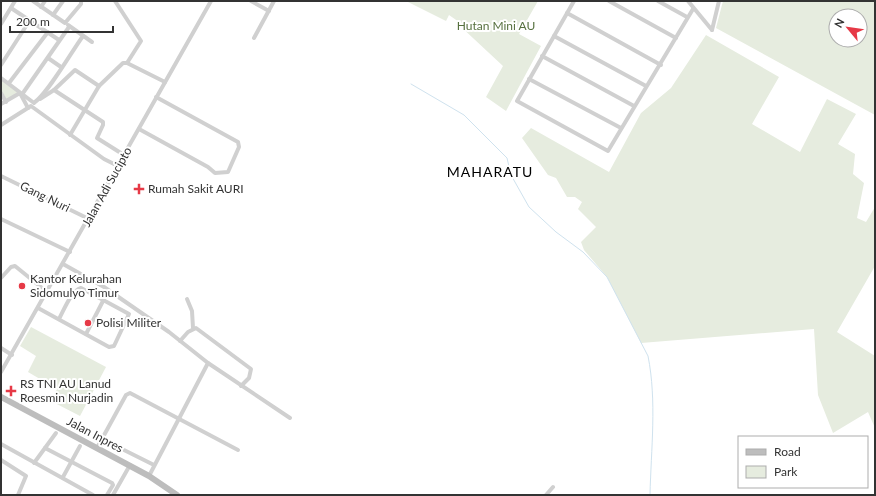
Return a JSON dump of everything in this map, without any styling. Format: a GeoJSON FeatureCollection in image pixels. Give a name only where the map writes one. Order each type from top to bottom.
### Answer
{"type":"FeatureCollection","features":[{"type":"Feature","properties":{"kind":"main road","name":"Jalan Inpres"},"geometry":{"type":"LineString","coordinates":[[1,397],[130,465],[177,495]]}},
{"type":"Feature","properties":{"kind":"street"},"geometry":{"type":"LineString","coordinates":[[1,24],[15,1]]}},
{"type":"Feature","properties":{"kind":"street"},"geometry":{"type":"LineString","coordinates":[[33,1],[92,42]]}},
{"type":"Feature","properties":{"kind":"street"},"geometry":{"type":"LineString","coordinates":[[41,6],[45,1]]}},
{"type":"Feature","properties":{"kind":"street"},"geometry":{"type":"LineString","coordinates":[[53,15],[63,1]]}},
{"type":"Feature","properties":{"kind":"street"},"geometry":{"type":"LineString","coordinates":[[65,23],[81,4],[81,1]]}},
{"type":"Feature","properties":{"kind":"street"},"geometry":{"type":"LineString","coordinates":[[115,1],[141,40],[127,63]]}},
{"type":"Feature","properties":{"kind":"street","name":"Jalan Adi Sucipto"},"geometry":{"type":"LineString","coordinates":[[1,371],[12,355],[211,1]]}},
{"type":"Feature","properties":{"kind":"street"},"geometry":{"type":"LineString","coordinates":[[251,1],[269,11]]}},
{"type":"Feature","properties":{"kind":"street"},"geometry":{"type":"LineString","coordinates":[[254,38],[274,1]]}},
{"type":"Feature","properties":{"kind":"street"},"geometry":{"type":"LineString","coordinates":[[574,1],[517,100],[606,151],[610,150],[621,128],[646,86],[661,65],[687,17],[693,9]]}},
{"type":"Feature","properties":{"kind":"street"},"geometry":{"type":"LineString","coordinates":[[609,1],[676,38]]}},
{"type":"Feature","properties":{"kind":"street"},"geometry":{"type":"LineString","coordinates":[[658,1],[687,17]]}},
{"type":"Feature","properties":{"kind":"street"},"geometry":{"type":"LineString","coordinates":[[688,1],[693,9],[712,30],[718,1]]}},
{"type":"Feature","properties":{"kind":"street"},"geometry":{"type":"LineString","coordinates":[[11,8],[59,40]]}},
{"type":"Feature","properties":{"kind":"street"},"geometry":{"type":"LineString","coordinates":[[567,13],[661,65]]}},
{"type":"Feature","properties":{"kind":"street"},"geometry":{"type":"LineString","coordinates":[[1,65],[30,20]]}},
{"type":"Feature","properties":{"kind":"street"},"geometry":{"type":"LineString","coordinates":[[1,104],[22,93],[70,26]]}},
{"type":"Feature","properties":{"kind":"street"},"geometry":{"type":"LineString","coordinates":[[9,83],[48,32]]}},
{"type":"Feature","properties":{"kind":"street"},"geometry":{"type":"LineString","coordinates":[[40,99],[83,36]]}},
{"type":"Feature","properties":{"kind":"street"},"geometry":{"type":"LineString","coordinates":[[554,36],[646,86]]}},
{"type":"Feature","properties":{"kind":"street"},"geometry":{"type":"LineString","coordinates":[[542,56],[634,106]]}},
{"type":"Feature","properties":{"kind":"street"},"geometry":{"type":"LineString","coordinates":[[48,58],[61,67]]}},
{"type":"Feature","properties":{"kind":"street"},"geometry":{"type":"LineString","coordinates":[[70,135],[99,86],[123,63],[127,63],[165,82]]}},
{"type":"Feature","properties":{"kind":"street"},"geometry":{"type":"LineString","coordinates":[[1,125],[54,90],[75,70],[99,86]]}},
{"type":"Feature","properties":{"kind":"street"},"geometry":{"type":"LineString","coordinates":[[1,78],[35,102]]}},
{"type":"Feature","properties":{"kind":"street"},"geometry":{"type":"LineString","coordinates":[[529,79],[621,128]]}},
{"type":"Feature","properties":{"kind":"street"},"geometry":{"type":"LineString","coordinates":[[54,90],[103,123],[97,138],[124,156]]}},
{"type":"Feature","properties":{"kind":"street"},"geometry":{"type":"LineString","coordinates":[[1,93],[6,102]]}},
{"type":"Feature","properties":{"kind":"street"},"geometry":{"type":"LineString","coordinates":[[22,93],[29,107],[104,159],[118,166]]}},
{"type":"Feature","properties":{"kind":"street"},"geometry":{"type":"LineString","coordinates":[[139,129],[208,167],[215,173],[228,172],[239,147],[238,142],[156,97]]}},
{"type":"Feature","properties":{"kind":"street","name":"Gang Nuri"},"geometry":{"type":"LineString","coordinates":[[1,176],[89,219]]}},
{"type":"Feature","properties":{"kind":"street"},"geometry":{"type":"LineString","coordinates":[[1,219],[70,252]]}},
{"type":"Feature","properties":{"kind":"street"},"geometry":{"type":"LineString","coordinates":[[63,264],[104,287],[180,341],[208,363],[290,418]]}},
{"type":"Feature","properties":{"kind":"street"},"geometry":{"type":"LineString","coordinates":[[1,278],[11,267],[15,266],[47,292]]}},
{"type":"Feature","properties":{"kind":"street"},"geometry":{"type":"LineString","coordinates":[[38,308],[105,346],[112,347],[129,314],[127,311],[81,288],[77,289],[59,319]]}},
{"type":"Feature","properties":{"kind":"street"},"geometry":{"type":"LineString","coordinates":[[86,334],[104,299]]}},
{"type":"Feature","properties":{"kind":"street"},"geometry":{"type":"LineString","coordinates":[[180,341],[193,328],[192,311],[187,300]]}},
{"type":"Feature","properties":{"kind":"street"},"geometry":{"type":"LineString","coordinates":[[193,328],[196,328],[251,369],[249,378],[242,386]]}},
{"type":"Feature","properties":{"kind":"street"},"geometry":{"type":"LineString","coordinates":[[1,348],[12,355]]}},
{"type":"Feature","properties":{"kind":"street"},"geometry":{"type":"LineString","coordinates":[[149,476],[208,363]]}},
{"type":"Feature","properties":{"kind":"street"},"geometry":{"type":"LineString","coordinates":[[97,448],[128,393],[179,418],[238,450]]}},
{"type":"Feature","properties":{"kind":"street"},"geometry":{"type":"LineString","coordinates":[[34,463],[56,433]]}},
{"type":"Feature","properties":{"kind":"street"},"geometry":{"type":"LineString","coordinates":[[102,439],[154,466]]}},
{"type":"Feature","properties":{"kind":"street"},"geometry":{"type":"LineString","coordinates":[[1,444],[93,495]]}},
{"type":"Feature","properties":{"kind":"street"},"geometry":{"type":"LineString","coordinates":[[63,477],[80,446]]}},
{"type":"Feature","properties":{"kind":"street"},"geometry":{"type":"LineString","coordinates":[[45,448],[112,482],[113,485],[108,495]]}},
{"type":"Feature","properties":{"kind":"street"},"geometry":{"type":"LineString","coordinates":[[1,460],[26,476],[18,495]]}},
{"type":"Feature","properties":{"kind":"street"},"geometry":{"type":"LineString","coordinates":[[113,495],[130,465]]}},
{"type":"Feature","properties":{"kind":"street"},"geometry":{"type":"LineString","coordinates":[[546,495],[553,487]]}},
{"type":"Feature","properties":{"kind":"green space","name":"Hutan Mini AU"},"geometry":{"type":"Polygon","coordinates":[[[406,1],[538,1],[519,34],[541,46],[506,111],[486,97],[503,66],[459,25],[459,22],[449,15],[446,21],[406,1]]]}},
{"type":"Feature","properties":{"kind":"green space"},"geometry":{"type":"Polygon","coordinates":[[[723,1],[875,1],[875,115],[716,28],[723,1]]]}},
{"type":"Feature","properties":{"kind":"green space"},"geometry":{"type":"Polygon","coordinates":[[[706,35],[779,77],[752,124],[800,152],[827,99],[856,114],[838,144],[855,154],[853,174],[864,183],[857,218],[866,222],[875,207],[875,266],[837,332],[875,356],[875,428],[868,412],[833,433],[818,395],[814,329],[641,343],[607,277],[584,250],[581,242],[596,227],[578,209],[582,202],[575,197],[567,197],[556,178],[548,175],[522,138],[531,128],[609,172],[641,113],[671,88],[706,35]]]}},
{"type":"Feature","properties":{"kind":"green space"},"geometry":{"type":"Polygon","coordinates":[[[1,79],[18,92],[7,100],[1,90],[1,79]]]}},
{"type":"Feature","properties":{"kind":"green space"},"geometry":{"type":"Polygon","coordinates":[[[31,327],[106,367],[80,416],[51,401],[57,389],[28,372],[36,356],[20,346],[31,327]]]}},
{"type":"Feature","properties":{"kind":"waterway"},"geometry":{"type":"LineString","coordinates":[[411,84],[464,115],[507,158],[511,175],[529,207],[556,232],[583,252],[607,277],[648,356],[651,373],[653,408],[650,495]]}},
{"type":"Feature","properties":{"kind":"place","name":"Rumah Sakit AURI"},"geometry":{"type":"Point","coordinates":[139,189]}},
{"type":"Feature","properties":{"kind":"place","name":"Kantor Kelurahan Sidomulyo Timur"},"geometry":{"type":"Point","coordinates":[22,286]}},
{"type":"Feature","properties":{"kind":"place","name":"Polisi Militer"},"geometry":{"type":"Point","coordinates":[88,323]}},
{"type":"Feature","properties":{"kind":"place","name":"RS TNI AU Lanud Roesmin Nurjadin"},"geometry":{"type":"Point","coordinates":[11,391]}},
{"type":"Feature","properties":{"kind":"district","name":"MAHARATU"},"geometry":{"type":"Point","coordinates":[490,172]}}]}
